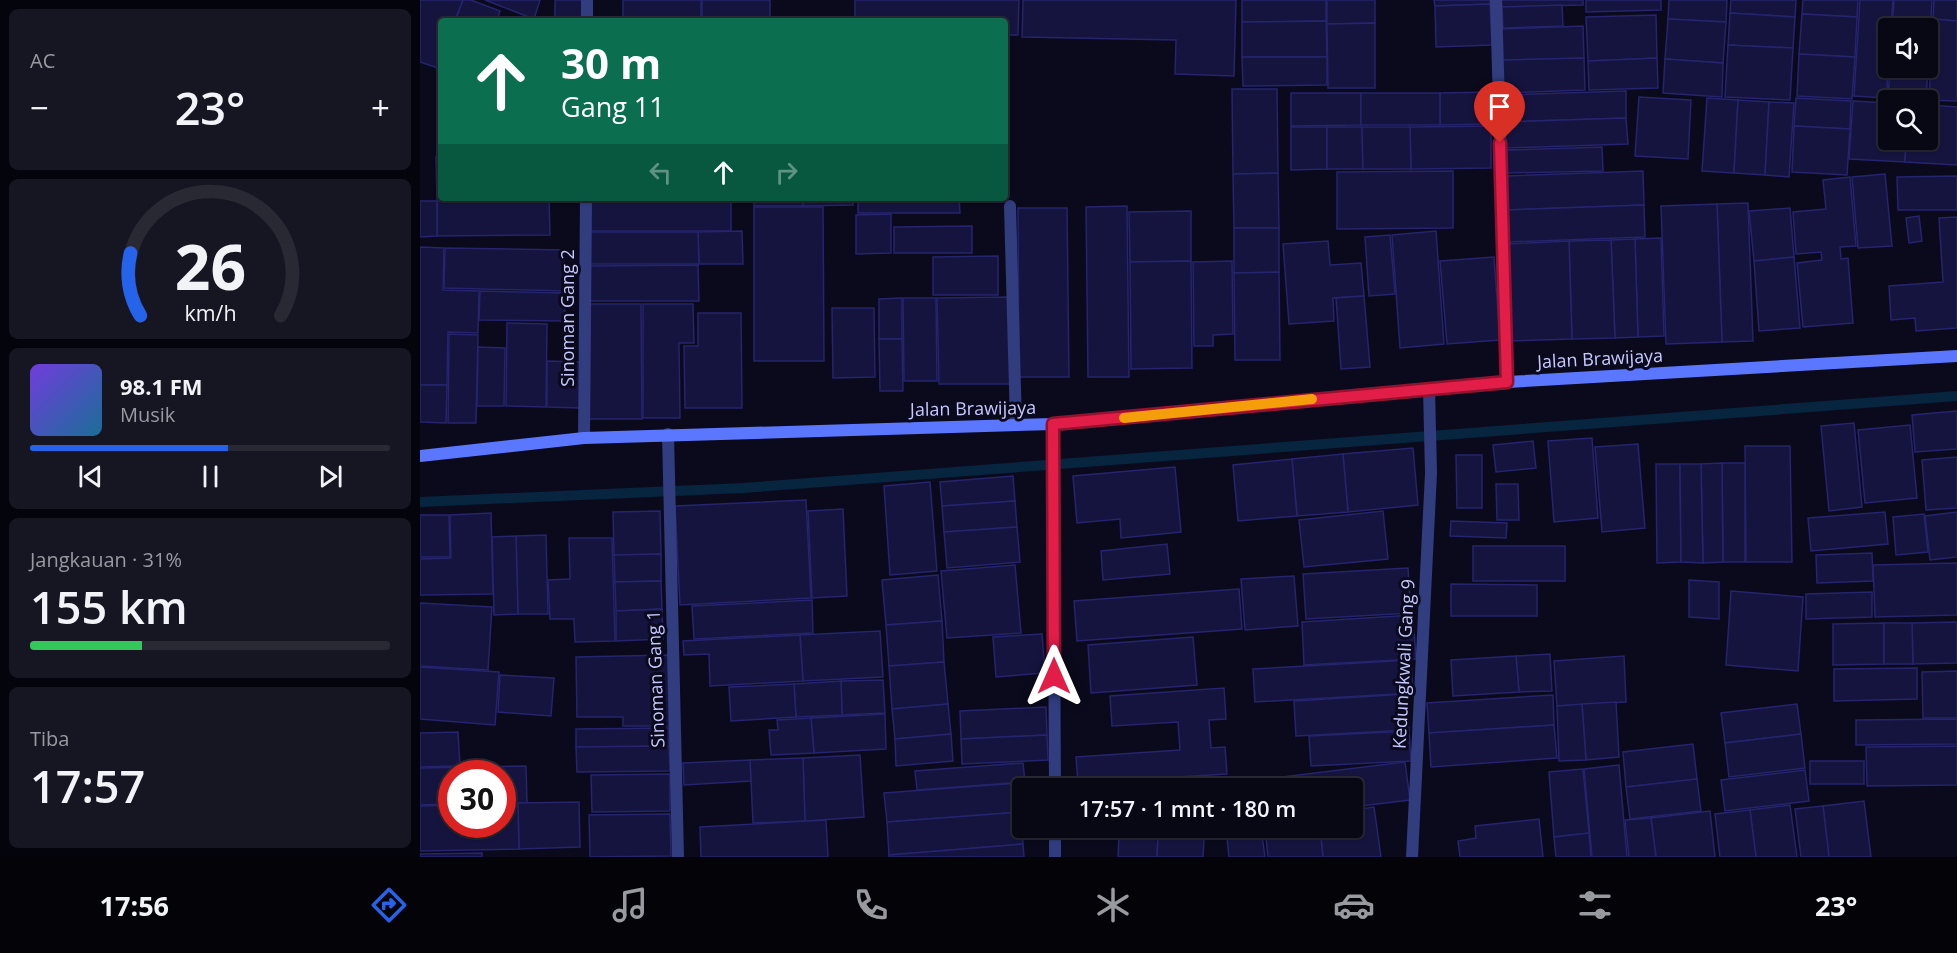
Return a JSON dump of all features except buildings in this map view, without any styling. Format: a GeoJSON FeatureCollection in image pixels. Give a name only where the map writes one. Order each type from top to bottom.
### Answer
{"type":"FeatureCollection","features":[{"type":"Feature","properties":{"kind":"main road","name":"Jalan Brawijaya"},"geometry":{"type":"LineString","coordinates":[[420,456],[584,438],[1053,424],[1507,382],[1957,357]]}},
{"type":"Feature","properties":{"kind":"street"},"geometry":{"type":"LineString","coordinates":[[587,0],[587,18]]}},
{"type":"Feature","properties":{"kind":"street"},"geometry":{"type":"LineString","coordinates":[[1496,0],[1507,382]]}},
{"type":"Feature","properties":{"kind":"street","name":"Sinoman Gang 2"},"geometry":{"type":"LineString","coordinates":[[584,438],[586,201]]}},
{"type":"Feature","properties":{"kind":"street"},"geometry":{"type":"LineString","coordinates":[[1010,207],[1016,425]]}},
{"type":"Feature","properties":{"kind":"street","name":"Kedungkwali Gang 9"},"geometry":{"type":"LineString","coordinates":[[1412,857],[1431,473],[1429,388]]}},
{"type":"Feature","properties":{"kind":"street"},"geometry":{"type":"LineString","coordinates":[[1053,424],[1055,778]]}},
{"type":"Feature","properties":{"kind":"street","name":"Sinoman Gang 1"},"geometry":{"type":"LineString","coordinates":[[668,434],[678,857]]}},
{"type":"Feature","properties":{"kind":"street"},"geometry":{"type":"LineString","coordinates":[[1055,838],[1055,857]]}},
{"type":"Feature","properties":{"kind":"waterway"},"geometry":{"type":"LineString","coordinates":[[420,502],[743,488],[1957,396]]}},
{"type":"Feature","properties":{"kind":"slow traffic"},"geometry":{"type":"LineString","coordinates":[[1124,418],[1312,399]]}},
{"type":"Feature","properties":{"kind":"route"},"geometry":{"type":"LineString","coordinates":[[1054,676],[1053,424],[1507,382],[1500,143]]}}]}
